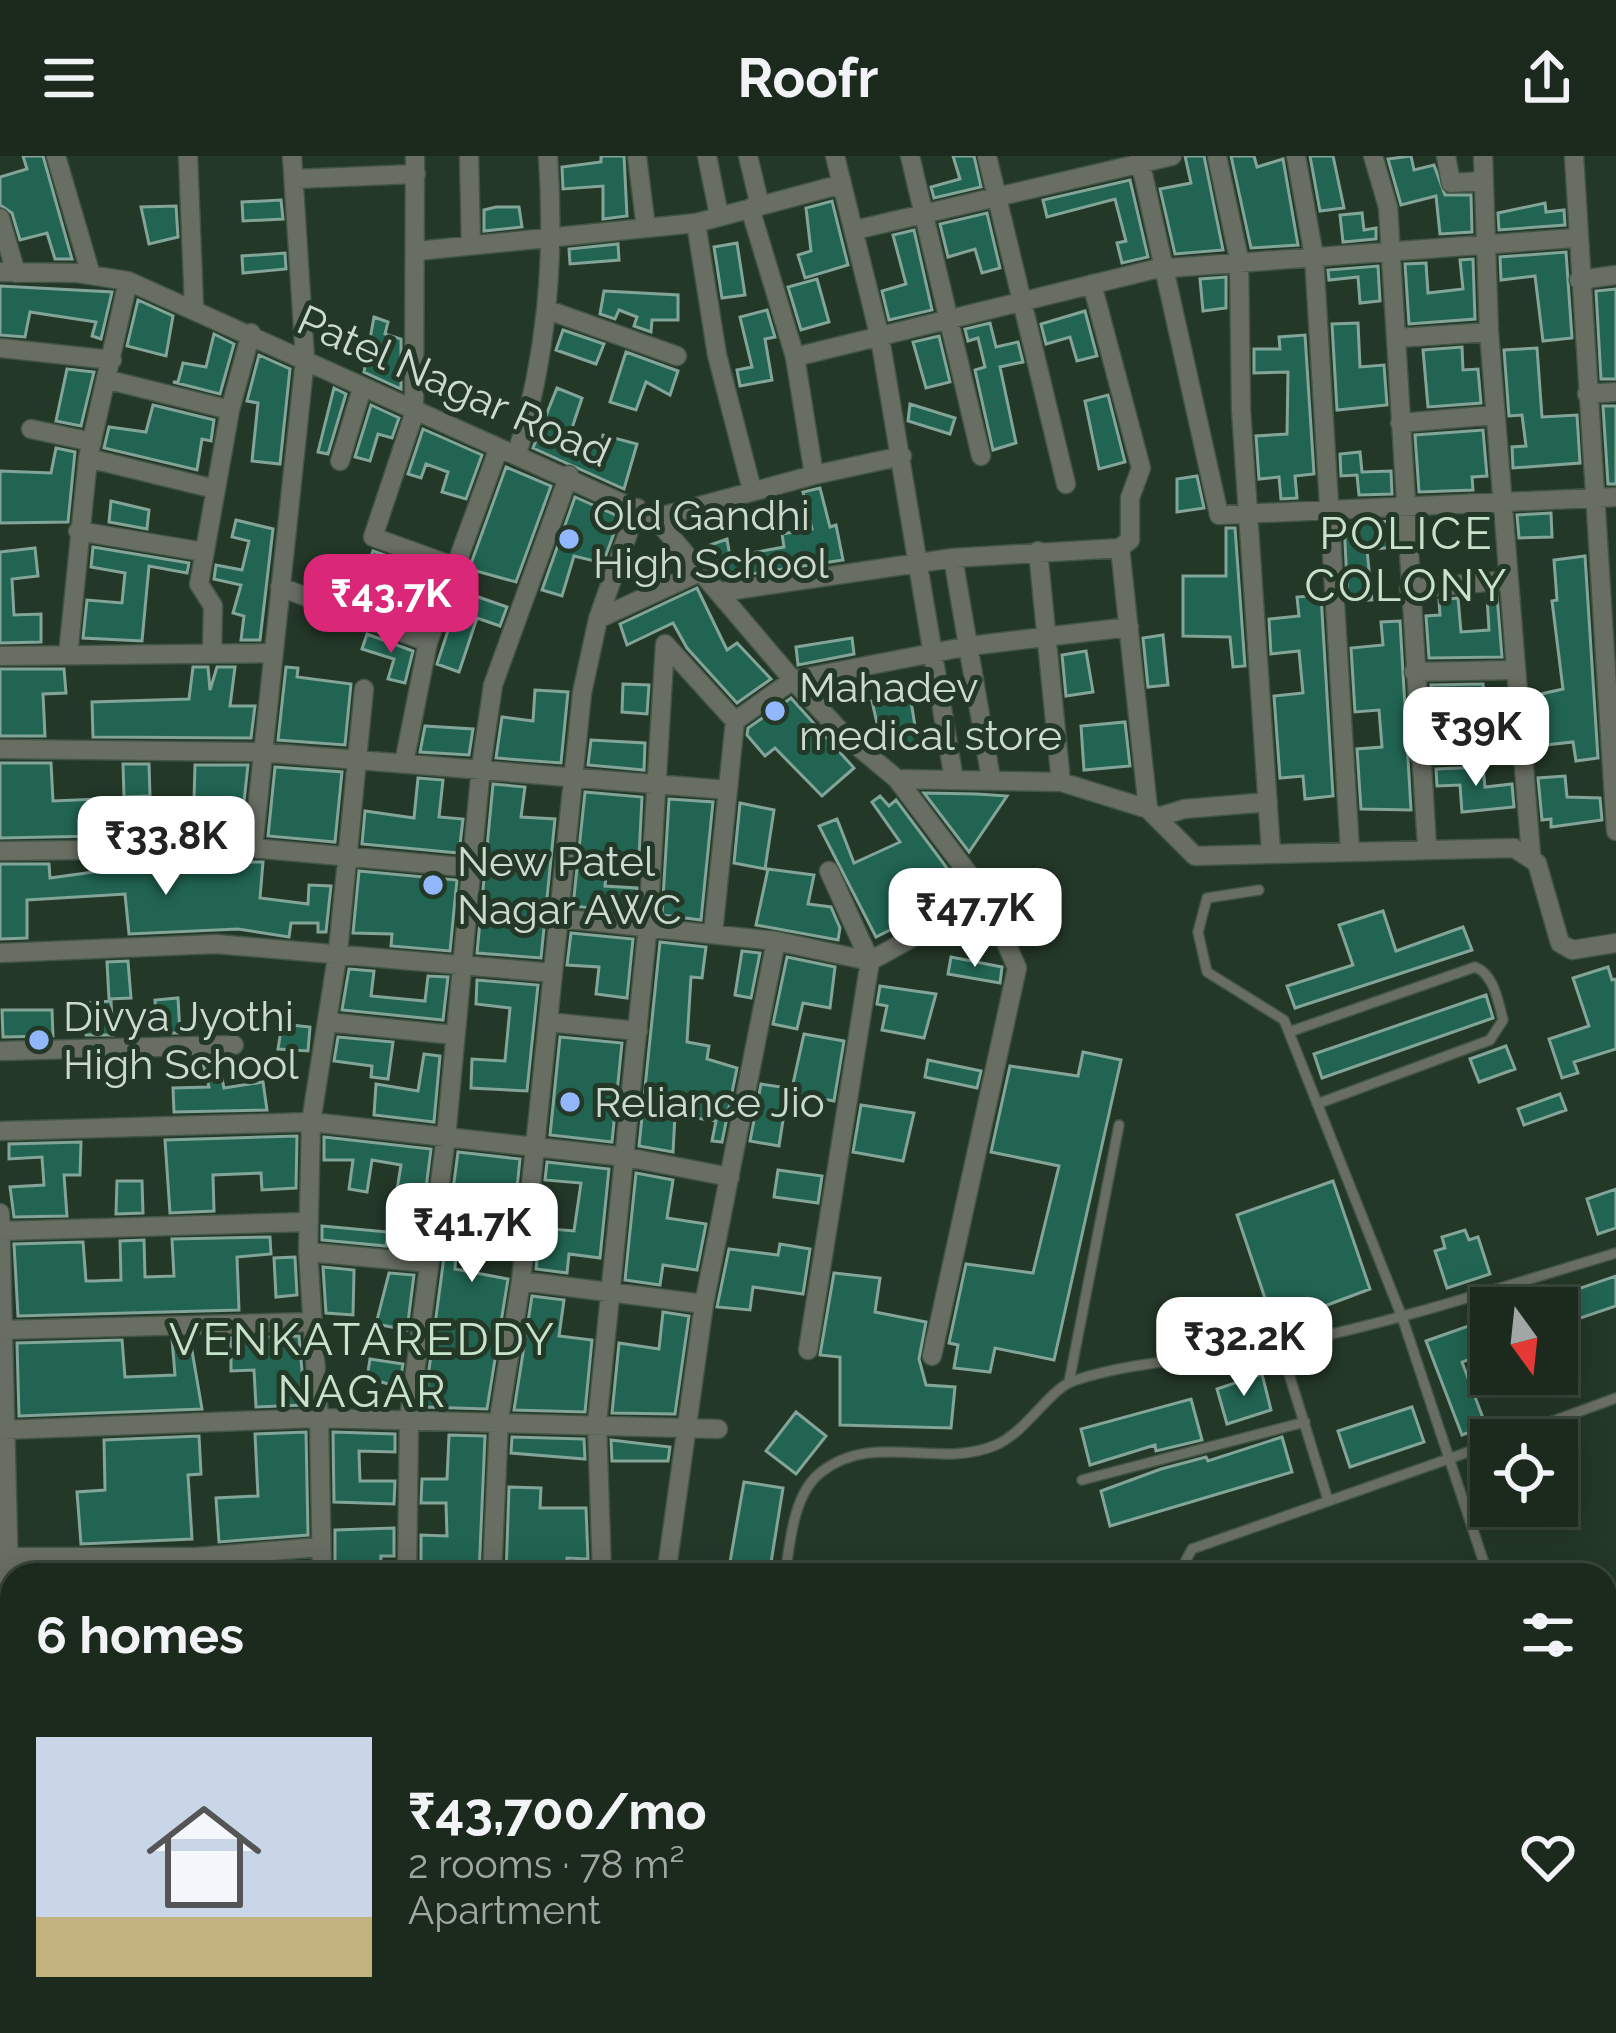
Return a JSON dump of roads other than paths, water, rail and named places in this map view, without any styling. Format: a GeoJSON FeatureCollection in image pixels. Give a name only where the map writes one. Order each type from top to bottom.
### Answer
{"type":"FeatureCollection","features":[{"type":"Feature","properties":{"kind":"street"},"geometry":{"type":"LineString","coordinates":[[56,156],[91,275]]}},
{"type":"Feature","properties":{"kind":"street"},"geometry":{"type":"LineString","coordinates":[[188,156],[194,308]]}},
{"type":"Feature","properties":{"kind":"street"},"geometry":{"type":"LineString","coordinates":[[253,848],[259,752],[305,359],[292,156]]}},
{"type":"Feature","properties":{"kind":"street"},"geometry":{"type":"LineString","coordinates":[[469,156],[471,245]]}},
{"type":"Feature","properties":{"kind":"street"},"geometry":{"type":"LineString","coordinates":[[404,763],[428,642],[456,566],[540,380],[553,234],[548,156]]}},
{"type":"Feature","properties":{"kind":"street"},"geometry":{"type":"LineString","coordinates":[[637,156],[646,227]]}},
{"type":"Feature","properties":{"kind":"street"},"geometry":{"type":"LineString","coordinates":[[707,156],[719,215]]}},
{"type":"Feature","properties":{"kind":"street"},"geometry":{"type":"LineString","coordinates":[[748,156],[755,207],[795,357],[814,475]]}},
{"type":"Feature","properties":{"kind":"street"},"geometry":{"type":"LineString","coordinates":[[836,156],[880,338],[954,780]]}},
{"type":"Feature","properties":{"kind":"street"},"geometry":{"type":"LineString","coordinates":[[910,156],[981,456]]}},
{"type":"Feature","properties":{"kind":"street"},"geometry":{"type":"LineString","coordinates":[[987,156],[1066,484]]}},
{"type":"Feature","properties":{"kind":"street"},"geometry":{"type":"LineString","coordinates":[[1062,156],[1067,179]]}},
{"type":"Feature","properties":{"kind":"street"},"geometry":{"type":"LineString","coordinates":[[855,230],[1172,156]]}},
{"type":"Feature","properties":{"kind":"street"},"geometry":{"type":"LineString","coordinates":[[1217,156],[1239,259],[1241,410],[1271,852]]}},
{"type":"Feature","properties":{"kind":"street"},"geometry":{"type":"LineString","coordinates":[[1296,156],[1314,256],[1350,850]]}},
{"type":"Feature","properties":{"kind":"street"},"geometry":{"type":"LineString","coordinates":[[1373,156],[1388,207],[1427,847]]}},
{"type":"Feature","properties":{"kind":"street"},"geometry":{"type":"LineString","coordinates":[[1446,156],[1450,182],[1484,181]]}},
{"type":"Feature","properties":{"kind":"street"},"geometry":{"type":"LineString","coordinates":[[1483,156],[1489,332],[1532,855],[1560,943],[1572,950],[1616,943]]}},
{"type":"Feature","properties":{"kind":"street"},"geometry":{"type":"LineString","coordinates":[[1574,156],[1587,394],[1606,497],[1616,831]]}},
{"type":"Feature","properties":{"kind":"street"},"geometry":{"type":"LineString","coordinates":[[1140,160],[1219,515],[1606,497]]}},
{"type":"Feature","properties":{"kind":"street"},"geometry":{"type":"LineString","coordinates":[[294,179],[415,165],[414,414],[373,537],[456,566]]}},
{"type":"Feature","properties":{"kind":"street"},"geometry":{"type":"LineString","coordinates":[[416,251],[553,234],[696,224],[842,184]]}},
{"type":"Feature","properties":{"kind":"street"},"geometry":{"type":"LineString","coordinates":[[0,218],[8,272]]}},
{"type":"Feature","properties":{"kind":"street"},"geometry":{"type":"LineString","coordinates":[[696,224],[717,355],[752,490]]}},
{"type":"Feature","properties":{"kind":"street"},"geometry":{"type":"LineString","coordinates":[[795,357],[1167,267],[1575,238]]}},
{"type":"Feature","properties":{"kind":"street","name":"Patel Nagar Road"},"geometry":{"type":"LineString","coordinates":[[8,272],[128,281],[250,333],[414,414],[569,475],[646,513],[843,734],[897,779],[986,896],[1017,975],[932,1356]]}},
{"type":"Feature","properties":{"kind":"street"},"geometry":{"type":"LineString","coordinates":[[1579,280],[1616,275]]}},
{"type":"Feature","properties":{"kind":"street"},"geometry":{"type":"LineString","coordinates":[[68,655],[90,450],[128,281]]}},
{"type":"Feature","properties":{"kind":"street"},"geometry":{"type":"LineString","coordinates":[[721,592],[953,557],[1120,548],[1130,540],[1130,498],[1141,468],[1092,284]]}},
{"type":"Feature","properties":{"kind":"street"},"geometry":{"type":"LineString","coordinates":[[548,310],[677,356]]}},
{"type":"Feature","properties":{"kind":"street"},"geometry":{"type":"LineString","coordinates":[[1396,338],[1489,332]]}},
{"type":"Feature","properties":{"kind":"street"},"geometry":{"type":"LineString","coordinates":[[212,653],[213,606],[199,584],[230,410],[250,333]]}},
{"type":"Feature","properties":{"kind":"street"},"geometry":{"type":"LineString","coordinates":[[0,348],[111,370],[230,410]]}},
{"type":"Feature","properties":{"kind":"street"},"geometry":{"type":"LineString","coordinates":[[340,461],[362,388]]}},
{"type":"Feature","properties":{"kind":"street"},"geometry":{"type":"LineString","coordinates":[[1587,394],[1616,392]]}},
{"type":"Feature","properties":{"kind":"street"},"geometry":{"type":"LineString","coordinates":[[1400,423],[1495,415]]}},
{"type":"Feature","properties":{"kind":"street"},"geometry":{"type":"LineString","coordinates":[[31,429],[214,489]]}},
{"type":"Feature","properties":{"kind":"street"},"geometry":{"type":"LineString","coordinates":[[493,1563],[499,1419],[521,1281],[571,778],[598,619],[646,513],[902,456]]}},
{"type":"Feature","properties":{"kind":"street"},"geometry":{"type":"LineString","coordinates":[[406,1563],[409,1418],[446,1137],[493,685],[569,475]]}},
{"type":"Feature","properties":{"kind":"street"},"geometry":{"type":"LineString","coordinates":[[78,531],[204,552]]}},
{"type":"Feature","properties":{"kind":"street"},"geometry":{"type":"LineString","coordinates":[[1120,548],[1153,813]]}},
{"type":"Feature","properties":{"kind":"street"},"geometry":{"type":"LineString","coordinates":[[1038,550],[1061,782]]}},
{"type":"Feature","properties":{"kind":"street"},"geometry":{"type":"LineString","coordinates":[[953,557],[991,779]]}},
{"type":"Feature","properties":{"kind":"street"},"geometry":{"type":"LineString","coordinates":[[598,619],[702,571]]}},
{"type":"Feature","properties":{"kind":"street"},"geometry":{"type":"LineString","coordinates":[[1409,589],[1509,580]]}},
{"type":"Feature","properties":{"kind":"street"},"geometry":{"type":"LineString","coordinates":[[280,587],[428,642]]}},
{"type":"Feature","properties":{"kind":"street"},"geometry":{"type":"LineString","coordinates":[[735,721],[793,680],[969,646],[1129,626]]}},
{"type":"Feature","properties":{"kind":"street"},"geometry":{"type":"LineString","coordinates":[[602,1563],[597,1423],[648,924],[664,644],[735,721],[712,933]]}},
{"type":"Feature","properties":{"kind":"street"},"geometry":{"type":"LineString","coordinates":[[0,656],[270,653]]}},
{"type":"Feature","properties":{"kind":"street"},"geometry":{"type":"LineString","coordinates":[[1414,672],[1516,670]]}},
{"type":"Feature","properties":{"kind":"street"},"geometry":{"type":"LineString","coordinates":[[322,1563],[319,1418],[308,1252],[311,1122],[338,951],[364,688]]}},
{"type":"Feature","properties":{"kind":"street"},"geometry":{"type":"LineString","coordinates":[[0,749],[259,752],[728,790]]}},
{"type":"Feature","properties":{"kind":"street"},"geometry":{"type":"LineString","coordinates":[[1419,756],[1523,752]]}},
{"type":"Feature","properties":{"kind":"street"},"geometry":{"type":"LineString","coordinates":[[897,779],[1061,782],[1153,813],[1195,856],[1427,847],[1514,848],[1532,855]]}},
{"type":"Feature","properties":{"kind":"street"},"geometry":{"type":"LineString","coordinates":[[1153,813],[1268,802]]}},
{"type":"Feature","properties":{"kind":"street"},"geometry":{"type":"LineString","coordinates":[[0,851],[253,848],[473,868]]}},
{"type":"Feature","properties":{"kind":"street"},"geometry":{"type":"LineString","coordinates":[[808,1350],[870,961],[829,871]]}},
{"type":"Feature","properties":{"kind":"street"},"geometry":{"type":"LineString","coordinates":[[558,918],[776,940],[870,961],[986,896]]}},
{"type":"Feature","properties":{"kind":"street"},"geometry":{"type":"LineString","coordinates":[[668,1563],[704,1304],[776,940]]}},
{"type":"Feature","properties":{"kind":"street"},"geometry":{"type":"LineString","coordinates":[[0,953],[216,944],[553,973]]}},
{"type":"Feature","properties":{"kind":"street"},"geometry":{"type":"LineString","coordinates":[[328,1022],[454,1035]]}},
{"type":"Feature","properties":{"kind":"street"},"geometry":{"type":"LineString","coordinates":[[548,1022],[638,1030]]}},
{"type":"Feature","properties":{"kind":"street"},"geometry":{"type":"LineString","coordinates":[[0,1051],[233,1046]]}},
{"type":"Feature","properties":{"kind":"street"},"geometry":{"type":"LineString","coordinates":[[0,1131],[311,1122],[626,1156],[730,1177]]}},
{"type":"Feature","properties":{"kind":"street"},"geometry":{"type":"LineString","coordinates":[[84,1563],[4,1557],[1,1225],[308,1222]]}},
{"type":"Feature","properties":{"kind":"street"},"geometry":{"type":"LineString","coordinates":[[308,1252],[429,1263]]}},
{"type":"Feature","properties":{"kind":"street"},"geometry":{"type":"LineString","coordinates":[[521,1281],[704,1304]]}},
{"type":"Feature","properties":{"kind":"street"},"geometry":{"type":"LineString","coordinates":[[2,1330],[314,1322]]}},
{"type":"Feature","properties":{"kind":"street"},"geometry":{"type":"LineString","coordinates":[[3,1430],[319,1418],[499,1419],[718,1429]]}},
{"type":"Feature","properties":{"kind":"street"},"geometry":{"type":"LineString","coordinates":[[217,1563],[321,1547]]}},
{"type":"Feature","properties":{"kind":"lane"},"geometry":{"type":"LineString","coordinates":[[1259,890],[1207,898],[1198,932],[1207,973],[1277,1011],[1289,1032],[1402,1317],[1484,1563]]}},
{"type":"Feature","properties":{"kind":"lane"},"geometry":{"type":"LineString","coordinates":[[1289,1032],[1475,967],[1485,972],[1496,994],[1504,1020],[1497,1035],[1317,1104]]}},
{"type":"Feature","properties":{"kind":"lane"},"geometry":{"type":"LineString","coordinates":[[787,1563],[793,1524],[815,1477],[857,1452],[961,1453],[995,1445],[1042,1412],[1069,1382],[1119,1125]]}},
{"type":"Feature","properties":{"kind":"lane"},"geometry":{"type":"LineString","coordinates":[[1069,1382],[1280,1346],[1402,1317],[1616,1253]]}},
{"type":"Feature","properties":{"kind":"lane"},"geometry":{"type":"LineString","coordinates":[[1280,1346],[1328,1500]]}},
{"type":"Feature","properties":{"kind":"lane"},"geometry":{"type":"LineString","coordinates":[[1559,1419],[1616,1398]]}},
{"type":"Feature","properties":{"kind":"lane"},"geometry":{"type":"LineString","coordinates":[[1082,1480],[1305,1422]]}},
{"type":"Feature","properties":{"kind":"lane"},"geometry":{"type":"LineString","coordinates":[[1184,1563],[1192,1549],[1470,1452]]}},
{"type":"Feature","properties":{"kind":"place","name":"Old Gandhi High School"},"geometry":{"type":"Point","coordinates":[569,539]}},
{"type":"Feature","properties":{"kind":"place","name":"Mahadev medical store"},"geometry":{"type":"Point","coordinates":[775,711]}},
{"type":"Feature","properties":{"kind":"place","name":"New Patel Nagar AWC"},"geometry":{"type":"Point","coordinates":[433,885]}},
{"type":"Feature","properties":{"kind":"place","name":"Divya Jyothi High School"},"geometry":{"type":"Point","coordinates":[39,1040]}},
{"type":"Feature","properties":{"kind":"place","name":"Reliance Jio"},"geometry":{"type":"Point","coordinates":[570,1102]}},
{"type":"Feature","properties":{"kind":"district","name":"POLICE COLONY"},"geometry":{"type":"Point","coordinates":[1407,559]}},
{"type":"Feature","properties":{"kind":"district","name":"VENKATAREDDY NAGAR"},"geometry":{"type":"Point","coordinates":[363,1365]}}]}
